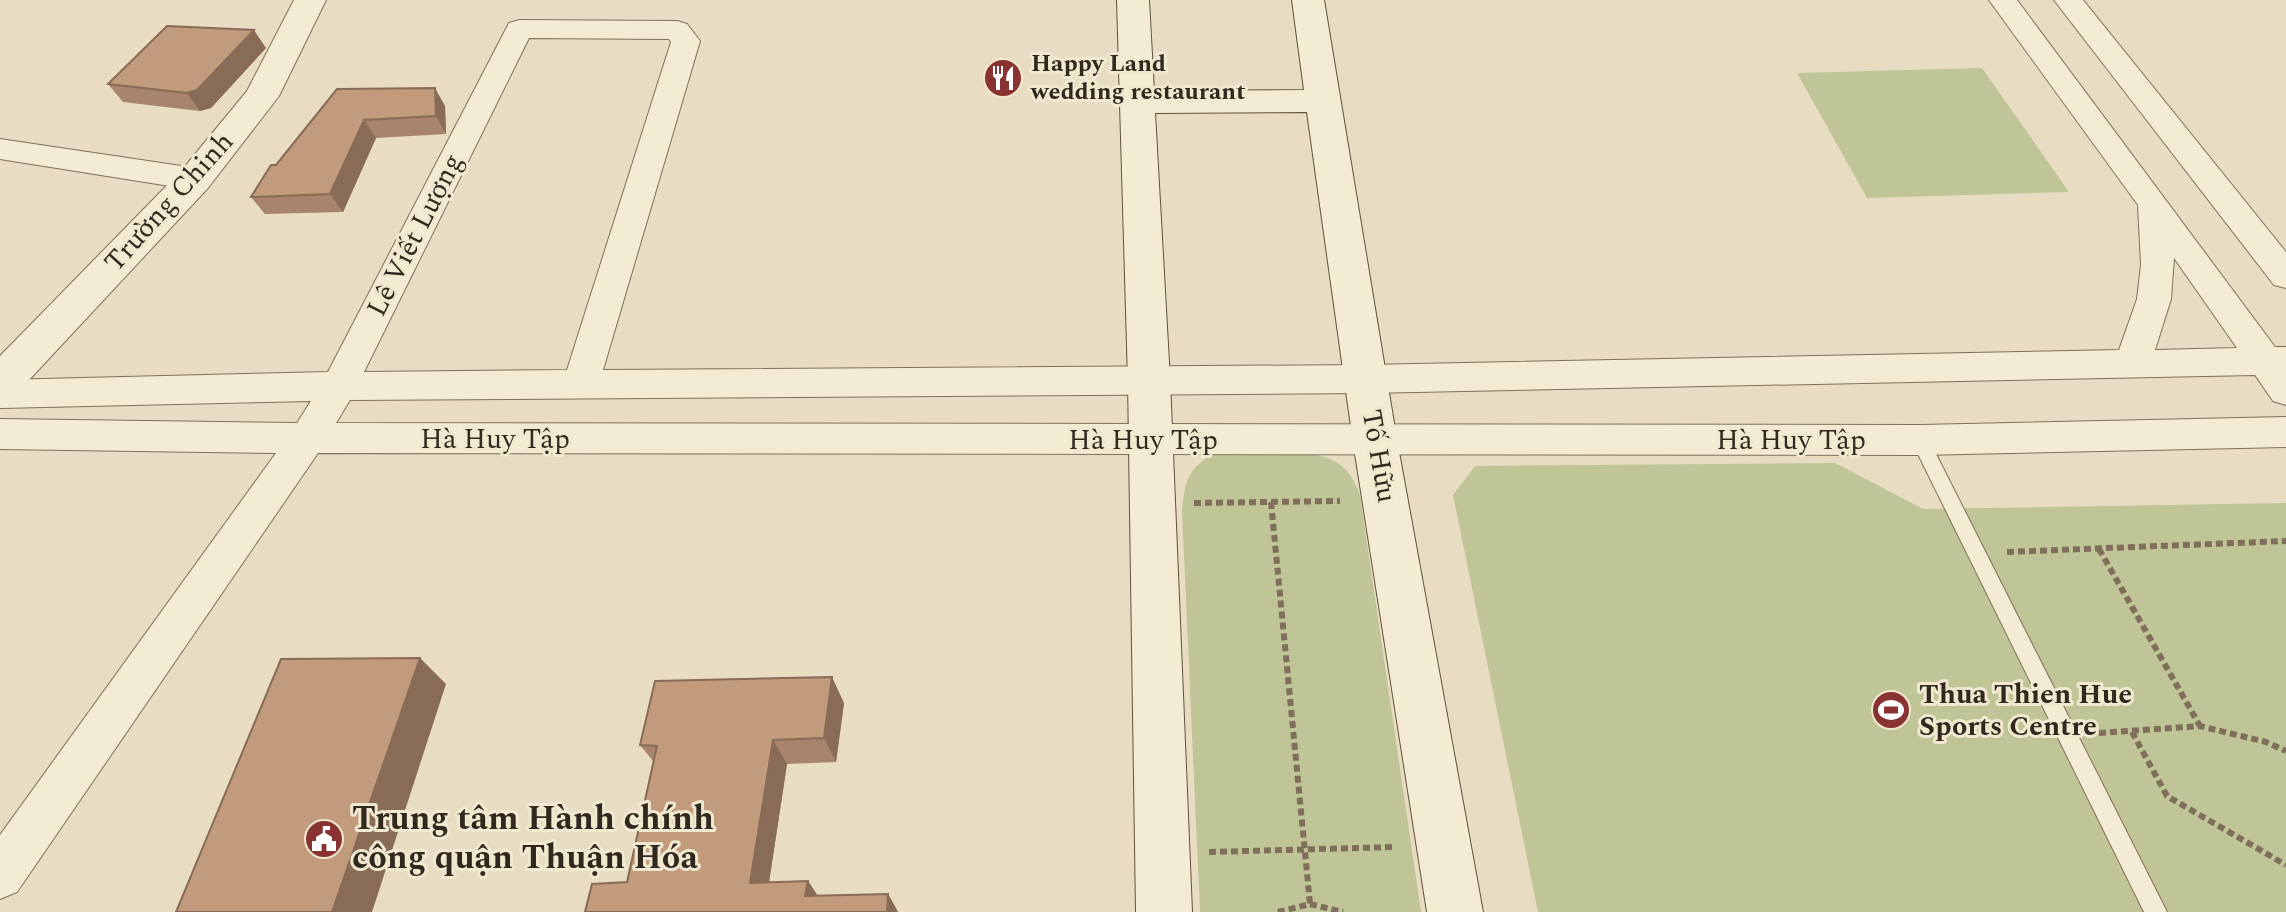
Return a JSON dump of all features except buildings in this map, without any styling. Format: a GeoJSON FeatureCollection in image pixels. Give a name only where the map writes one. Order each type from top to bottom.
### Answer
{"type":"FeatureCollection","features":[{"type":"Feature","properties":{"kind":"main road","name":"Trường Chinh"},"geometry":{"type":"LineString","coordinates":[[0,383],[195,179],[262,96],[310,0]]}},
{"type":"Feature","properties":{"kind":"main road"},"geometry":{"type":"LineString","coordinates":[[1133,0],[1149,380],[1164,912]]}},
{"type":"Feature","properties":{"kind":"main road","name":"Tố Hữu"},"geometry":{"type":"LineString","coordinates":[[1308,0],[1375,441],[1455,912]]}},
{"type":"Feature","properties":{"kind":"main road"},"geometry":{"type":"LineString","coordinates":[[1138,102],[1324,101]]}},
{"type":"Feature","properties":{"kind":"street"},"geometry":{"type":"LineString","coordinates":[[2003,0],[2275,361],[2286,391]]}},
{"type":"Feature","properties":{"kind":"street"},"geometry":{"type":"LineString","coordinates":[[2068,0],[2283,270]]}},
{"type":"Feature","properties":{"kind":"street","name":"Lê Viết Lượng"},"geometry":{"type":"LineString","coordinates":[[0,875],[308,438],[339,386],[519,29],[677,30],[686,41],[580,386]]}},
{"type":"Feature","properties":{"kind":"street"},"geometry":{"type":"LineString","coordinates":[[0,149],[195,179]]}},
{"type":"Feature","properties":{"kind":"street"},"geometry":{"type":"LineString","coordinates":[[2133,363],[2154,299],[2158,265],[2154,204]]}},
{"type":"Feature","properties":{"kind":"street","name":"Hà Huy Tập"},"geometry":{"type":"LineString","coordinates":[[0,394],[339,386],[1366,379],[2275,361]]}},
{"type":"Feature","properties":{"kind":"street","name":"Hà Huy Tập"},"geometry":{"type":"LineString","coordinates":[[0,434],[308,438],[1375,441],[1920,440],[2286,432]]}},
{"type":"Feature","properties":{"kind":"lane"},"geometry":{"type":"LineString","coordinates":[[1920,440],[2156,912]]}},
{"type":"Feature","properties":{"kind":"path"},"geometry":{"type":"LineString","coordinates":[[1186,504],[1353,500]]}},
{"type":"Feature","properties":{"kind":"path"},"geometry":{"type":"LineString","coordinates":[[1271,502],[1310,904]]}},
{"type":"Feature","properties":{"kind":"path"},"geometry":{"type":"LineString","coordinates":[[1974,553],[2286,541]]}},
{"type":"Feature","properties":{"kind":"path"},"geometry":{"type":"LineString","coordinates":[[2099,548],[2200,726]]}},
{"type":"Feature","properties":{"kind":"path"},"geometry":{"type":"LineString","coordinates":[[2286,751],[2266,742],[2200,726],[2132,732],[2167,796],[2286,865]]}},
{"type":"Feature","properties":{"kind":"path"},"geometry":{"type":"LineString","coordinates":[[1200,853],[1404,846]]}},
{"type":"Feature","properties":{"kind":"path"},"geometry":{"type":"LineString","coordinates":[[1278,912],[1287,907],[1310,904],[1334,907],[1343,912]]}},
{"type":"Feature","properties":{"kind":"green space"},"geometry":{"type":"Polygon","coordinates":[[[1982,68],[2069,192],[1867,198],[1797,73],[1982,68]]]}},
{"type":"Feature","properties":{"kind":"green space"},"geometry":{"type":"Polygon","coordinates":[[[1280,451],[1314,454],[1343,467],[1356,486],[1360,495],[1421,912],[1200,912],[1182,510],[1193,470],[1215,453],[1280,451]]]}},
{"type":"Feature","properties":{"kind":"green space","name":"Thua Thien Hue Sports Centre"},"geometry":{"type":"Polygon","coordinates":[[[1835,463],[1923,509],[2286,503],[2286,912],[1538,912],[1453,495],[1475,466],[1835,463]]]}},
{"type":"Feature","properties":{"kind":"place","name":"Happy Land wedding restaurant"},"geometry":{"type":"Point","coordinates":[1003,78]}},
{"type":"Feature","properties":{"kind":"place","name":"Thua Thien Hue Sports Centre"},"geometry":{"type":"Point","coordinates":[1891,710]}},
{"type":"Feature","properties":{"kind":"place","name":"Trung tâm Hành chính công quận Thuận Hóa"},"geometry":{"type":"Point","coordinates":[324,839]}}]}
